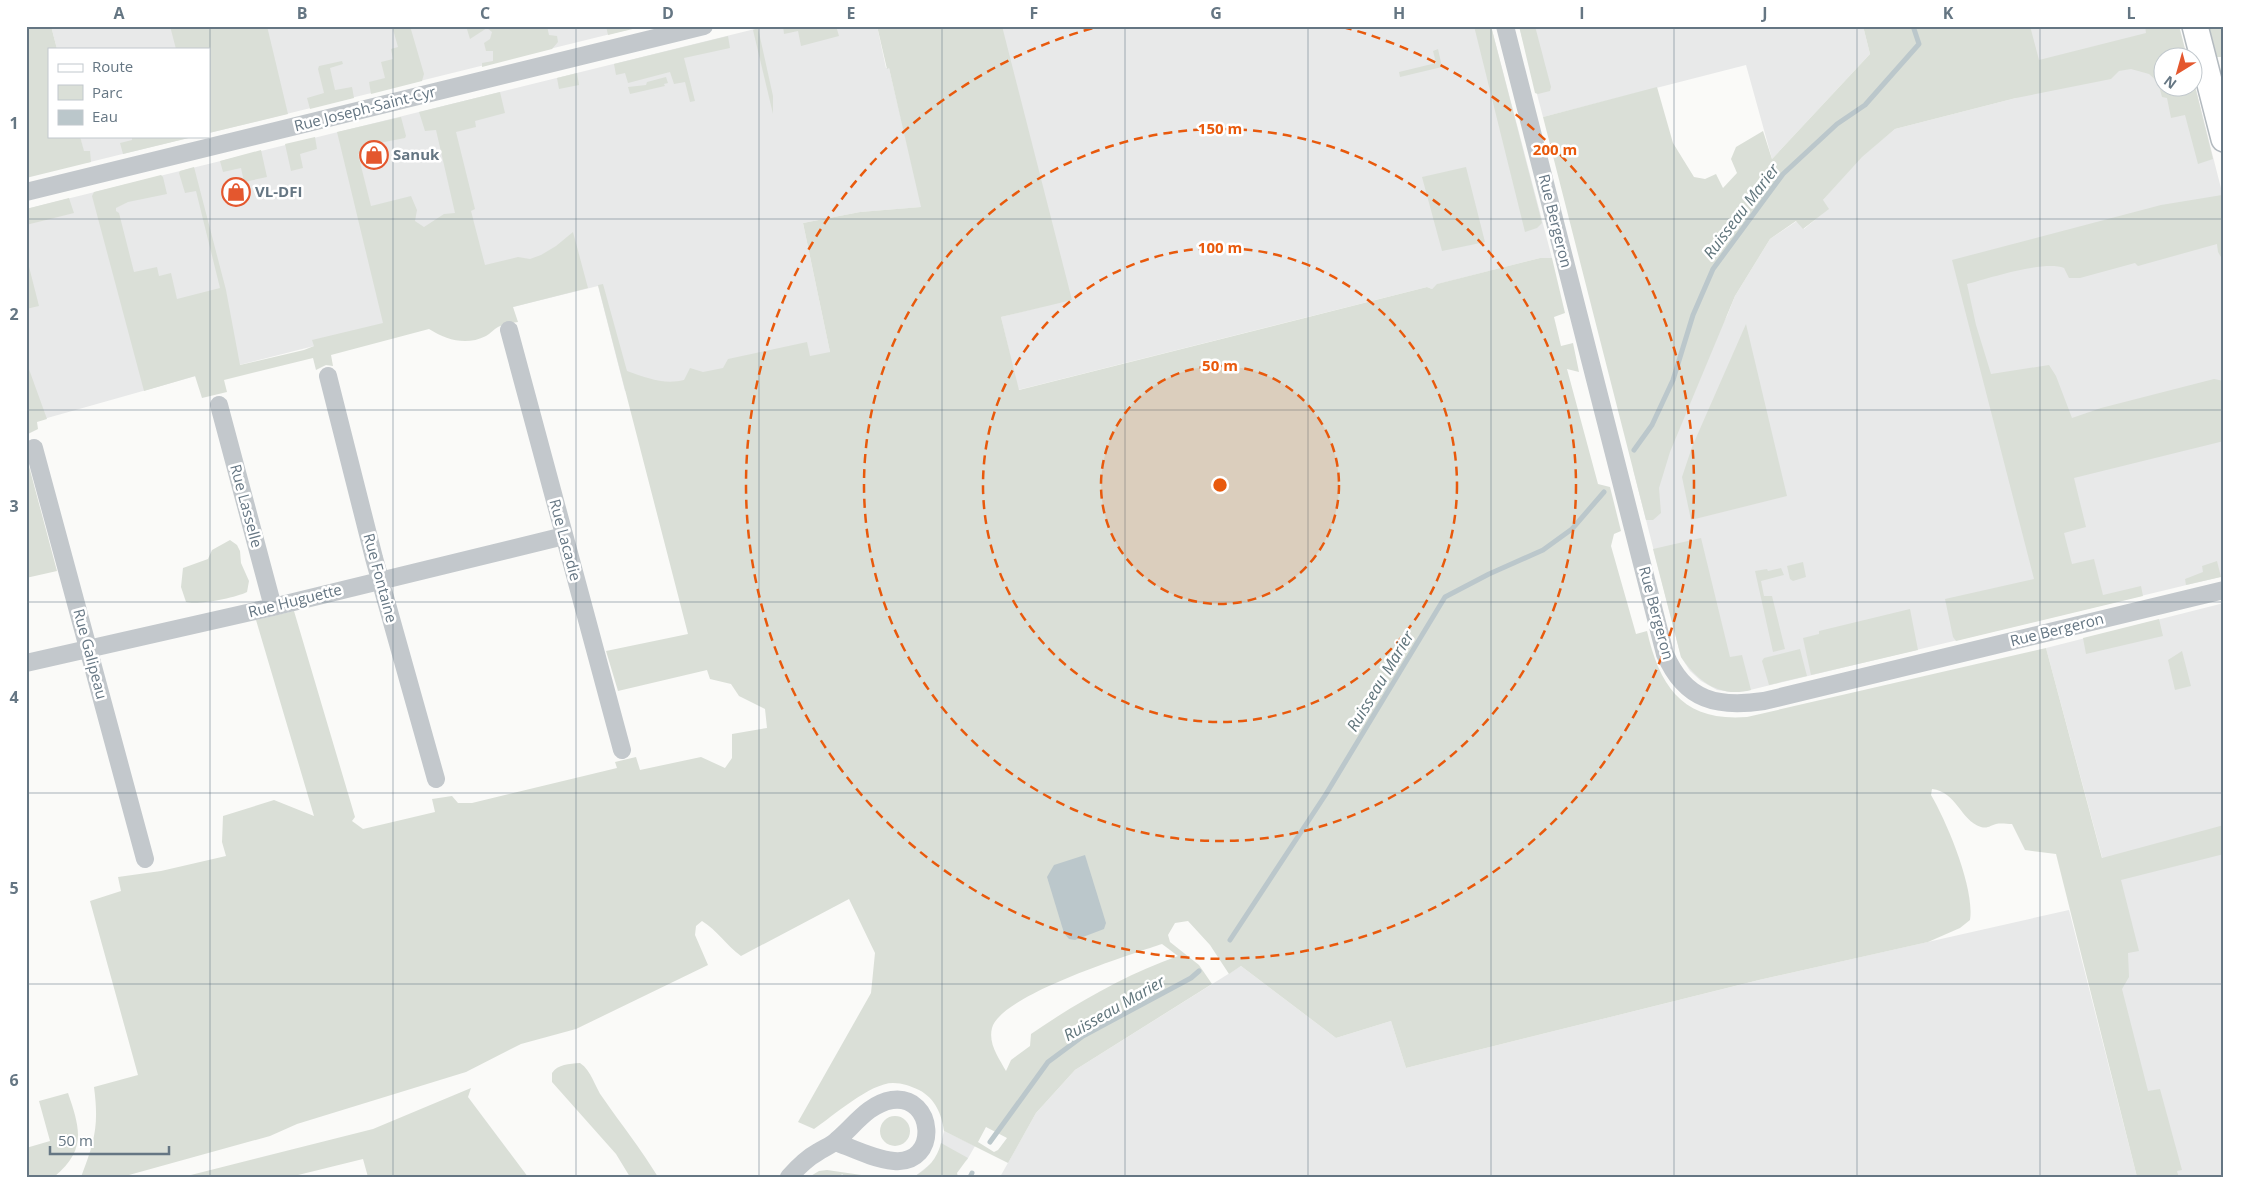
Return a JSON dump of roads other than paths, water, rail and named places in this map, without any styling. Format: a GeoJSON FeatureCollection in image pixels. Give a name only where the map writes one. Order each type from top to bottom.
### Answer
{"type":"FeatureCollection","features":[{"type":"Feature","properties":{"kind":"street","name":"Rue Joseph-Saint-Cyr"},"geometry":{"type":"LineString","coordinates":[[26,192],[704,26]]}},
{"type":"Feature","properties":{"kind":"street","name":"Rue Bergeron"},"geometry":{"type":"LineString","coordinates":[[1505,26],[1665,654],[1675,674],[1684,684],[1705,698],[1717,703],[1732,704],[1764,701],[2224,590]]}},
{"type":"Feature","properties":{"kind":"street"},"geometry":{"type":"LineString","coordinates":[[2195,26],[2224,139]]}},
{"type":"Feature","properties":{"kind":"street","name":"Rue Lacadie"},"geometry":{"type":"LineString","coordinates":[[509,330],[622,750]]}},
{"type":"Feature","properties":{"kind":"street","name":"Rue Fontaine"},"geometry":{"type":"LineString","coordinates":[[328,376],[380,580],[436,779]]}},
{"type":"Feature","properties":{"kind":"street","name":"Rue Lasselle"},"geometry":{"type":"LineString","coordinates":[[219,405],[273,607]]}},
{"type":"Feature","properties":{"kind":"street","name":"Rue Galipeau"},"geometry":{"type":"LineString","coordinates":[[34,448],[145,859]]}},
{"type":"Feature","properties":{"kind":"street","name":"Rue Huguette"},"geometry":{"type":"LineString","coordinates":[[26,663],[273,607],[564,536]]}},
{"type":"Feature","properties":{"kind":"street"},"geometry":{"type":"LineString","coordinates":[[789,1177],[812,1156],[836,1142],[868,1111],[890,1100],[911,1104],[922,1115],[927,1128],[926,1142],[922,1148],[912,1157],[900,1161],[884,1159],[836,1142]]}},
{"type":"Feature","properties":{"kind":"water"},"geometry":{"type":"Polygon","coordinates":[[[1085,855],[1106,923],[1104,929],[1075,940],[1069,939],[1064,933],[1047,877],[1054,865],[1085,855]]]}},
{"type":"Feature","properties":{"kind":"waterway","name":"Ruisseau Marier"},"geometry":{"type":"LineString","coordinates":[[1634,450],[1652,425],[1673,380],[1693,315],[1713,269],[1783,174],[1837,124],[1865,105],[1919,44],[1913,26]]}},
{"type":"Feature","properties":{"kind":"waterway","name":"Ruisseau Marier"},"geometry":{"type":"LineString","coordinates":[[1230,940],[1326,794],[1445,597],[1489,574],[1543,550],[1572,529],[1604,492]]}},
{"type":"Feature","properties":{"kind":"waterway","name":"Ruisseau Marier"},"geometry":{"type":"LineString","coordinates":[[990,1142],[1048,1062],[1083,1036],[1191,978],[1199,971]]}},
{"type":"Feature","properties":{"kind":"waterway","name":"Ruisseau Marier"},"geometry":{"type":"LineString","coordinates":[[970,1177],[972,1173]]}},
{"type":"Feature","properties":{"kind":"place","name":"Sanuk"},"geometry":{"type":"Point","coordinates":[374,155]}},
{"type":"Feature","properties":{"kind":"place","name":"VL-DFI"},"geometry":{"type":"Point","coordinates":[236,192]}}]}
